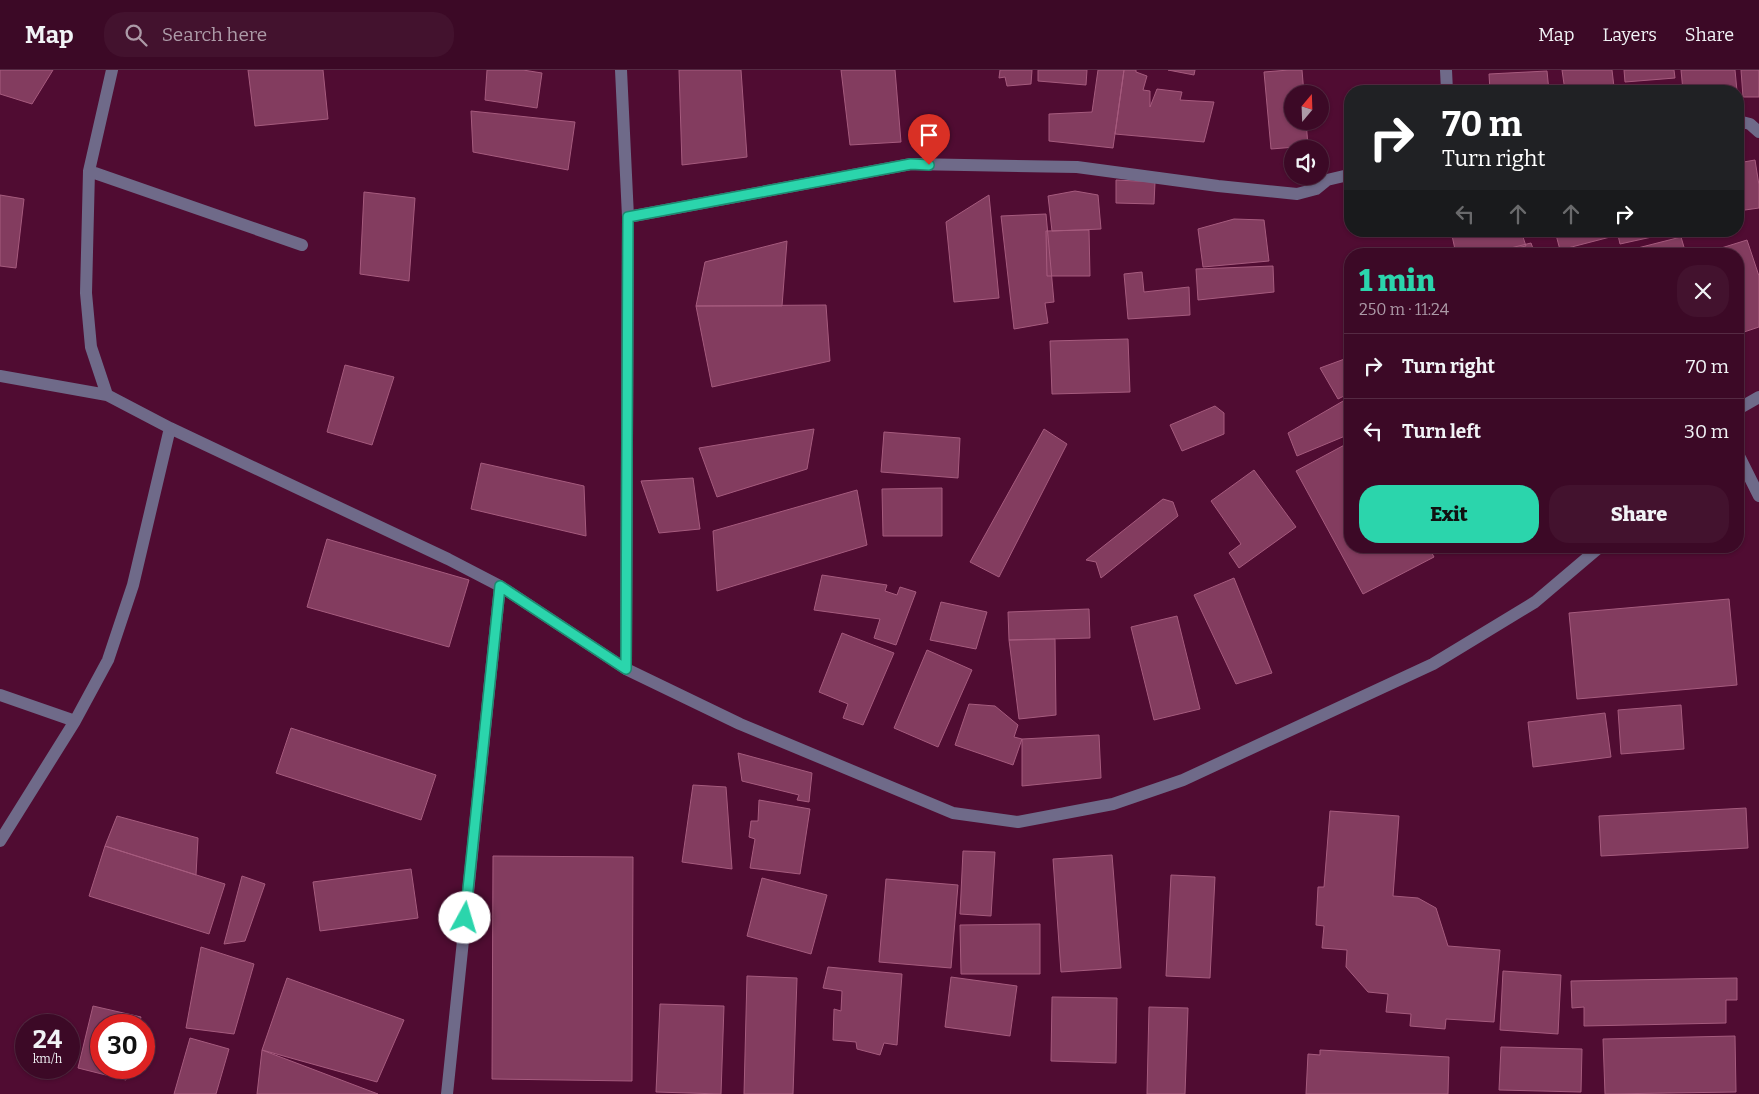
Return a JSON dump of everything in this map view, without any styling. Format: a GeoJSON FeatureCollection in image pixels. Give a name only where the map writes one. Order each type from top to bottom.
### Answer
{"type":"FeatureCollection","features":[{"type":"Feature","properties":{"kind":"street"},"geometry":{"type":"LineString","coordinates":[[107,395],[90,348],[86,293],[89,171],[112,70]]}},
{"type":"Feature","properties":{"kind":"street"},"geometry":{"type":"LineString","coordinates":[[621,70],[628,217],[626,669]]}},
{"type":"Feature","properties":{"kind":"street"},"geometry":{"type":"LineString","coordinates":[[1446,70],[1446,85]]}},
{"type":"Feature","properties":{"kind":"street"},"geometry":{"type":"LineString","coordinates":[[1744,122],[1750,124],[1759,132]]}},
{"type":"Feature","properties":{"kind":"street"},"geometry":{"type":"LineString","coordinates":[[628,217],[911,164],[1077,167],[1218,186],[1297,194],[1316,189],[1327,180],[1344,176]]}},
{"type":"Feature","properties":{"kind":"street"},"geometry":{"type":"LineString","coordinates":[[89,171],[302,245]]}},
{"type":"Feature","properties":{"kind":"street"},"geometry":{"type":"LineString","coordinates":[[0,376],[107,395],[170,428],[500,586],[626,669],[740,724],[953,813],[1018,822],[1113,804],[1183,780],[1433,664],[1535,602],[1593,553]]}},
{"type":"Feature","properties":{"kind":"street"},"geometry":{"type":"LineString","coordinates":[[1744,406],[1759,397]]}},
{"type":"Feature","properties":{"kind":"street"},"geometry":{"type":"LineString","coordinates":[[0,841],[75,721],[108,660],[133,585],[170,428]]}},
{"type":"Feature","properties":{"kind":"street"},"geometry":{"type":"LineString","coordinates":[[1744,466],[1759,496]]}},
{"type":"Feature","properties":{"kind":"street"},"geometry":{"type":"LineString","coordinates":[[447,1094],[500,586]]}},
{"type":"Feature","properties":{"kind":"street"},"geometry":{"type":"LineString","coordinates":[[0,695],[75,721]]}},
{"type":"Feature","properties":{"kind":"building"},"geometry":{"type":"Polygon","coordinates":[[[0,70],[53,70],[32,104],[0,94],[0,70]]]}},
{"type":"Feature","properties":{"kind":"building"},"geometry":{"type":"Polygon","coordinates":[[[248,70],[323,70],[328,119],[255,126],[248,70]]]}},
{"type":"Feature","properties":{"kind":"building"},"geometry":{"type":"Polygon","coordinates":[[[487,70],[523,70],[542,73],[537,108],[485,100],[487,70]]]}},
{"type":"Feature","properties":{"kind":"building"},"geometry":{"type":"Polygon","coordinates":[[[679,70],[741,70],[747,157],[682,165],[679,70]]]}},
{"type":"Feature","properties":{"kind":"building"},"geometry":{"type":"Polygon","coordinates":[[[841,70],[895,70],[901,142],[850,145],[841,70]]]}},
{"type":"Feature","properties":{"kind":"building"},"geometry":{"type":"Polygon","coordinates":[[[1000,70],[1032,70],[1031,84],[1007,86],[1005,77],[999,78],[1000,70]]]}},
{"type":"Feature","properties":{"kind":"building"},"geometry":{"type":"Polygon","coordinates":[[[1038,70],[1087,70],[1086,85],[1038,81],[1038,70]]]}},
{"type":"Feature","properties":{"kind":"building"},"geometry":{"type":"Polygon","coordinates":[[[1098,70],[1124,70],[1113,148],[1049,141],[1049,114],[1092,112],[1098,70]]]}},
{"type":"Feature","properties":{"kind":"building"},"geometry":{"type":"Polygon","coordinates":[[[1124,70],[1136,70],[1136,72],[1147,76],[1143,90],[1150,91],[1150,107],[1157,89],[1182,92],[1180,100],[1214,102],[1204,142],[1115,134],[1124,70]]]}},
{"type":"Feature","properties":{"kind":"building"},"geometry":{"type":"Polygon","coordinates":[[[1168,70],[1195,70],[1194,75],[1168,70]]]}},
{"type":"Feature","properties":{"kind":"building"},"geometry":{"type":"Polygon","coordinates":[[[1302,70],[1303,85],[1284,85],[1284,130],[1307,130],[1308,140],[1284,140],[1284,148],[1271,149],[1264,72],[1302,70]]]}},
{"type":"Feature","properties":{"kind":"building"},"geometry":{"type":"Polygon","coordinates":[[[1562,70],[1612,70],[1614,85],[1564,85],[1562,70]]]}},
{"type":"Feature","properties":{"kind":"building"},"geometry":{"type":"Polygon","coordinates":[[[1624,70],[1674,70],[1675,78],[1625,82],[1624,70]]]}},
{"type":"Feature","properties":{"kind":"building"},"geometry":{"type":"Polygon","coordinates":[[[1681,70],[1735,70],[1736,85],[1682,85],[1681,70]]]}},
{"type":"Feature","properties":{"kind":"building"},"geometry":{"type":"Polygon","coordinates":[[[1741,70],[1759,70],[1759,97],[1744,97],[1744,85],[1742,85],[1741,70]]]}},
{"type":"Feature","properties":{"kind":"building"},"geometry":{"type":"Polygon","coordinates":[[[1547,71],[1548,85],[1490,85],[1489,74],[1547,71]]]}},
{"type":"Feature","properties":{"kind":"building"},"geometry":{"type":"Polygon","coordinates":[[[471,111],[575,122],[568,170],[473,152],[471,111]]]}},
{"type":"Feature","properties":{"kind":"building"},"geometry":{"type":"Polygon","coordinates":[[[1755,160],[1759,185],[1759,208],[1744,210],[1744,162],[1755,160]]]}},
{"type":"Feature","properties":{"kind":"building"},"geometry":{"type":"Polygon","coordinates":[[[1116,180],[1155,182],[1154,204],[1116,203],[1116,180]]]}},
{"type":"Feature","properties":{"kind":"building"},"geometry":{"type":"Polygon","coordinates":[[[1075,191],[1098,195],[1101,229],[1052,231],[1048,196],[1075,191]]]}},
{"type":"Feature","properties":{"kind":"building"},"geometry":{"type":"Polygon","coordinates":[[[364,192],[415,198],[409,281],[360,274],[364,192]]]}},
{"type":"Feature","properties":{"kind":"building"},"geometry":{"type":"Polygon","coordinates":[[[0,195],[24,199],[16,268],[0,266],[0,195]]]}},
{"type":"Feature","properties":{"kind":"building"},"geometry":{"type":"Polygon","coordinates":[[[989,195],[999,298],[954,302],[946,222],[989,195]]]}},
{"type":"Feature","properties":{"kind":"building"},"geometry":{"type":"Polygon","coordinates":[[[1046,214],[1054,302],[1045,303],[1048,323],[1014,329],[1001,216],[1046,214]]]}},
{"type":"Feature","properties":{"kind":"building"},"geometry":{"type":"Polygon","coordinates":[[[1234,219],[1264,220],[1269,261],[1203,267],[1198,229],[1234,219]]]}},
{"type":"Feature","properties":{"kind":"building"},"geometry":{"type":"Polygon","coordinates":[[[1089,230],[1090,276],[1047,276],[1046,231],[1089,230]]]}},
{"type":"Feature","properties":{"kind":"building"},"geometry":{"type":"Polygon","coordinates":[[[1452,237],[1523,237],[1526,246],[1517,248],[1455,248],[1452,237]]]}},
{"type":"Feature","properties":{"kind":"building"},"geometry":{"type":"Polygon","coordinates":[[[1557,237],[1610,237],[1568,248],[1559,248],[1557,237]]]}},
{"type":"Feature","properties":{"kind":"building"},"geometry":{"type":"Polygon","coordinates":[[[1618,237],[1652,237],[1620,244],[1618,237]]]}},
{"type":"Feature","properties":{"kind":"building"},"geometry":{"type":"Polygon","coordinates":[[[1681,237],[1684,248],[1638,248],[1681,237]]]}},
{"type":"Feature","properties":{"kind":"building"},"geometry":{"type":"Polygon","coordinates":[[[1747,240],[1759,276],[1759,327],[1744,332],[1744,248],[1721,248],[1747,240]]]}},
{"type":"Feature","properties":{"kind":"building"},"geometry":{"type":"Polygon","coordinates":[[[787,241],[782,306],[696,306],[705,262],[787,241]]]}},
{"type":"Feature","properties":{"kind":"building"},"geometry":{"type":"Polygon","coordinates":[[[1531,243],[1533,248],[1511,248],[1531,243]]]}},
{"type":"Feature","properties":{"kind":"building"},"geometry":{"type":"Polygon","coordinates":[[[1273,266],[1274,292],[1198,300],[1196,269],[1273,266]]]}},
{"type":"Feature","properties":{"kind":"building"},"geometry":{"type":"Polygon","coordinates":[[[1142,272],[1144,292],[1189,287],[1190,315],[1128,319],[1124,274],[1142,272]]]}},
{"type":"Feature","properties":{"kind":"building"},"geometry":{"type":"Polygon","coordinates":[[[826,305],[830,361],[712,387],[696,306],[826,305]]]}},
{"type":"Feature","properties":{"kind":"building"},"geometry":{"type":"Polygon","coordinates":[[[1128,339],[1130,392],[1052,394],[1050,341],[1128,339]]]}},
{"type":"Feature","properties":{"kind":"building"},"geometry":{"type":"Polygon","coordinates":[[[1344,359],[1344,396],[1338,399],[1320,368],[1344,359]]]}},
{"type":"Feature","properties":{"kind":"building"},"geometry":{"type":"Polygon","coordinates":[[[345,365],[394,377],[372,445],[327,432],[345,365]]]}},
{"type":"Feature","properties":{"kind":"building"},"geometry":{"type":"Polygon","coordinates":[[[1344,400],[1344,436],[1297,456],[1288,433],[1344,400]]]}},
{"type":"Feature","properties":{"kind":"building"},"geometry":{"type":"Polygon","coordinates":[[[1215,406],[1224,413],[1224,434],[1182,451],[1170,425],[1215,406]]]}},
{"type":"Feature","properties":{"kind":"building"},"geometry":{"type":"Polygon","coordinates":[[[814,429],[807,469],[717,497],[699,448],[814,429]]]}},
{"type":"Feature","properties":{"kind":"building"},"geometry":{"type":"Polygon","coordinates":[[[1044,429],[1067,444],[999,577],[970,562],[1044,429]]]}},
{"type":"Feature","properties":{"kind":"building"},"geometry":{"type":"Polygon","coordinates":[[[884,432],[960,438],[958,478],[881,472],[884,432]]]}},
{"type":"Feature","properties":{"kind":"building"},"geometry":{"type":"Polygon","coordinates":[[[1344,445],[1344,553],[1432,553],[1434,557],[1363,594],[1296,471],[1344,445]]]}},
{"type":"Feature","properties":{"kind":"building"},"geometry":{"type":"Polygon","coordinates":[[[481,463],[584,486],[586,536],[471,509],[481,463]]]}},
{"type":"Feature","properties":{"kind":"building"},"geometry":{"type":"Polygon","coordinates":[[[1254,470],[1296,527],[1239,568],[1229,553],[1241,544],[1211,501],[1254,470]]]}},
{"type":"Feature","properties":{"kind":"building"},"geometry":{"type":"Polygon","coordinates":[[[693,478],[700,529],[659,533],[641,481],[693,478]]]}},
{"type":"Feature","properties":{"kind":"building"},"geometry":{"type":"Polygon","coordinates":[[[942,488],[942,536],[883,536],[882,489],[942,488]]]}},
{"type":"Feature","properties":{"kind":"building"},"geometry":{"type":"Polygon","coordinates":[[[857,490],[867,545],[717,591],[713,531],[857,490]]]}},
{"type":"Feature","properties":{"kind":"building"},"geometry":{"type":"Polygon","coordinates":[[[1163,499],[1173,502],[1178,516],[1101,578],[1096,562],[1086,560],[1163,499]]]}},
{"type":"Feature","properties":{"kind":"building"},"geometry":{"type":"Polygon","coordinates":[[[327,539],[469,580],[449,647],[307,607],[327,539]]]}},
{"type":"Feature","properties":{"kind":"building"},"geometry":{"type":"Polygon","coordinates":[[[822,575],[887,585],[885,591],[897,595],[900,587],[916,592],[896,645],[874,638],[880,619],[814,610],[822,575]]]}},
{"type":"Feature","properties":{"kind":"building"},"geometry":{"type":"Polygon","coordinates":[[[1234,578],[1272,673],[1236,684],[1194,595],[1234,578]]]}},
{"type":"Feature","properties":{"kind":"building"},"geometry":{"type":"Polygon","coordinates":[[[1729,599],[1737,685],[1577,699],[1569,613],[1729,599]]]}},
{"type":"Feature","properties":{"kind":"building"},"geometry":{"type":"Polygon","coordinates":[[[941,602],[987,612],[976,649],[930,640],[941,602]]]}},
{"type":"Feature","properties":{"kind":"building"},"geometry":{"type":"Polygon","coordinates":[[[1089,609],[1090,638],[1009,640],[1008,612],[1089,609]]]}},
{"type":"Feature","properties":{"kind":"building"},"geometry":{"type":"Polygon","coordinates":[[[1177,616],[1200,709],[1154,720],[1131,627],[1177,616]]]}},
{"type":"Feature","properties":{"kind":"building"},"geometry":{"type":"Polygon","coordinates":[[[842,633],[894,653],[863,725],[843,718],[848,704],[819,692],[842,633]]]}},
{"type":"Feature","properties":{"kind":"building"},"geometry":{"type":"Polygon","coordinates":[[[1055,639],[1056,715],[1019,719],[1009,640],[1055,639]]]}},
{"type":"Feature","properties":{"kind":"building"},"geometry":{"type":"Polygon","coordinates":[[[927,650],[972,670],[938,747],[894,728],[927,650]]]}},
{"type":"Feature","properties":{"kind":"building"},"geometry":{"type":"Polygon","coordinates":[[[969,704],[995,706],[1018,725],[1014,737],[1022,739],[1013,765],[955,745],[969,704]]]}},
{"type":"Feature","properties":{"kind":"building"},"geometry":{"type":"Polygon","coordinates":[[[1681,705],[1684,749],[1621,754],[1618,710],[1681,705]]]}},
{"type":"Feature","properties":{"kind":"building"},"geometry":{"type":"Polygon","coordinates":[[[1605,713],[1611,757],[1533,767],[1528,722],[1605,713]]]}},
{"type":"Feature","properties":{"kind":"building"},"geometry":{"type":"Polygon","coordinates":[[[291,728],[436,775],[421,820],[276,773],[291,728]]]}},
{"type":"Feature","properties":{"kind":"building"},"geometry":{"type":"Polygon","coordinates":[[[1099,735],[1101,778],[1022,786],[1022,739],[1099,735]]]}},
{"type":"Feature","properties":{"kind":"building"},"geometry":{"type":"Polygon","coordinates":[[[738,753],[812,773],[809,802],[797,800],[799,795],[742,781],[738,753]]]}},
{"type":"Feature","properties":{"kind":"building"},"geometry":{"type":"Polygon","coordinates":[[[693,785],[726,787],[732,869],[682,862],[693,785]]]}},
{"type":"Feature","properties":{"kind":"building"},"geometry":{"type":"Polygon","coordinates":[[[759,800],[810,809],[800,874],[750,868],[755,839],[749,837],[751,821],[758,821],[759,800]]]}},
{"type":"Feature","properties":{"kind":"building"},"geometry":{"type":"Polygon","coordinates":[[[1746,808],[1748,848],[1601,856],[1599,816],[1746,808]]]}},
{"type":"Feature","properties":{"kind":"building"},"geometry":{"type":"Polygon","coordinates":[[[1330,811],[1399,816],[1393,896],[1418,898],[1436,908],[1448,946],[1500,950],[1494,1022],[1446,1019],[1445,1029],[1410,1026],[1411,1014],[1386,1012],[1388,994],[1368,992],[1346,967],[1347,950],[1322,948],[1324,926],[1316,925],[1318,887],[1324,887],[1330,811]]]}},
{"type":"Feature","properties":{"kind":"building"},"geometry":{"type":"Polygon","coordinates":[[[117,816],[198,838],[196,875],[105,846],[117,816]]]}},
{"type":"Feature","properties":{"kind":"building"},"geometry":{"type":"Polygon","coordinates":[[[105,846],[225,884],[209,934],[89,896],[105,846]]]}},
{"type":"Feature","properties":{"kind":"building"},"geometry":{"type":"Polygon","coordinates":[[[963,851],[995,852],[991,916],[960,914],[963,851]]]}},
{"type":"Feature","properties":{"kind":"building"},"geometry":{"type":"Polygon","coordinates":[[[1112,855],[1121,968],[1061,972],[1053,859],[1112,855]]]}},
{"type":"Feature","properties":{"kind":"building"},"geometry":{"type":"Polygon","coordinates":[[[493,856],[633,857],[632,1081],[492,1079],[493,856]]]}},
{"type":"Feature","properties":{"kind":"building"},"geometry":{"type":"Polygon","coordinates":[[[411,869],[418,918],[320,931],[313,882],[411,869]]]}},
{"type":"Feature","properties":{"kind":"building"},"geometry":{"type":"Polygon","coordinates":[[[1171,875],[1215,877],[1210,978],[1166,976],[1171,875]]]}},
{"type":"Feature","properties":{"kind":"building"},"geometry":{"type":"Polygon","coordinates":[[[242,876],[265,884],[245,941],[224,944],[242,876]]]}},
{"type":"Feature","properties":{"kind":"building"},"geometry":{"type":"Polygon","coordinates":[[[762,878],[827,895],[811,954],[747,936],[762,878]]]}},
{"type":"Feature","properties":{"kind":"building"},"geometry":{"type":"Polygon","coordinates":[[[886,879],[958,885],[951,968],[879,962],[886,879]]]}},
{"type":"Feature","properties":{"kind":"building"},"geometry":{"type":"Polygon","coordinates":[[[1040,924],[1040,974],[961,974],[960,925],[1040,924]]]}},
{"type":"Feature","properties":{"kind":"building"},"geometry":{"type":"Polygon","coordinates":[[[201,947],[254,964],[234,1034],[186,1028],[201,947]]]}},
{"type":"Feature","properties":{"kind":"building"},"geometry":{"type":"Polygon","coordinates":[[[828,967],[902,974],[897,1045],[884,1043],[880,1055],[857,1049],[856,1042],[833,1040],[834,1009],[841,1011],[842,991],[823,988],[828,967]]]}},
{"type":"Feature","properties":{"kind":"building"},"geometry":{"type":"Polygon","coordinates":[[[1503,971],[1561,975],[1558,1034],[1500,1030],[1503,971]]]}},
{"type":"Feature","properties":{"kind":"building"},"geometry":{"type":"Polygon","coordinates":[[[747,976],[797,978],[793,1094],[744,1094],[747,976]]]}},
{"type":"Feature","properties":{"kind":"building"},"geometry":{"type":"Polygon","coordinates":[[[951,977],[1017,986],[1010,1036],[945,1027],[951,977]]]}},
{"type":"Feature","properties":{"kind":"building"},"geometry":{"type":"Polygon","coordinates":[[[287,978],[404,1020],[377,1082],[262,1050],[287,978]]]}},
{"type":"Feature","properties":{"kind":"building"},"geometry":{"type":"Polygon","coordinates":[[[1737,978],[1737,1000],[1726,1000],[1726,1023],[1584,1026],[1584,1007],[1572,1008],[1571,981],[1737,978]]]}},
{"type":"Feature","properties":{"kind":"building"},"geometry":{"type":"Polygon","coordinates":[[[1052,997],[1117,998],[1116,1063],[1051,1061],[1052,997]]]}},
{"type":"Feature","properties":{"kind":"building"},"geometry":{"type":"Polygon","coordinates":[[[660,1004],[724,1006],[721,1094],[656,1092],[660,1004]]]}},
{"type":"Feature","properties":{"kind":"building"},"geometry":{"type":"Polygon","coordinates":[[[93,1006],[128,1014],[91,1014],[93,1006]]]}},
{"type":"Feature","properties":{"kind":"building"},"geometry":{"type":"Polygon","coordinates":[[[1149,1007],[1188,1008],[1185,1094],[1147,1094],[1149,1007]]]}},
{"type":"Feature","properties":{"kind":"building"},"geometry":{"type":"Polygon","coordinates":[[[90,1018],[90,1071],[80,1068],[80,1060],[90,1018]]]}},
{"type":"Feature","properties":{"kind":"building"},"geometry":{"type":"Polygon","coordinates":[[[1735,1036],[1736,1092],[1605,1094],[1603,1039],[1735,1036]]]}},
{"type":"Feature","properties":{"kind":"building"},"geometry":{"type":"Polygon","coordinates":[[[190,1038],[229,1049],[216,1094],[174,1094],[190,1038]]]}},
{"type":"Feature","properties":{"kind":"building"},"geometry":{"type":"Polygon","coordinates":[[[1501,1047],[1582,1049],[1581,1092],[1499,1090],[1501,1047]]]}},
{"type":"Feature","properties":{"kind":"building"},"geometry":{"type":"Polygon","coordinates":[[[262,1050],[378,1094],[257,1094],[262,1050]]]}},
{"type":"Feature","properties":{"kind":"building"},"geometry":{"type":"Polygon","coordinates":[[[1320,1050],[1449,1057],[1448,1094],[1306,1094],[1308,1054],[1320,1055],[1320,1050]]]}},
{"type":"Feature","properties":{"kind":"route"},"geometry":{"type":"LineString","coordinates":[[465,918],[500,586],[626,669],[628,217],[911,164],[929,165]]}}]}
